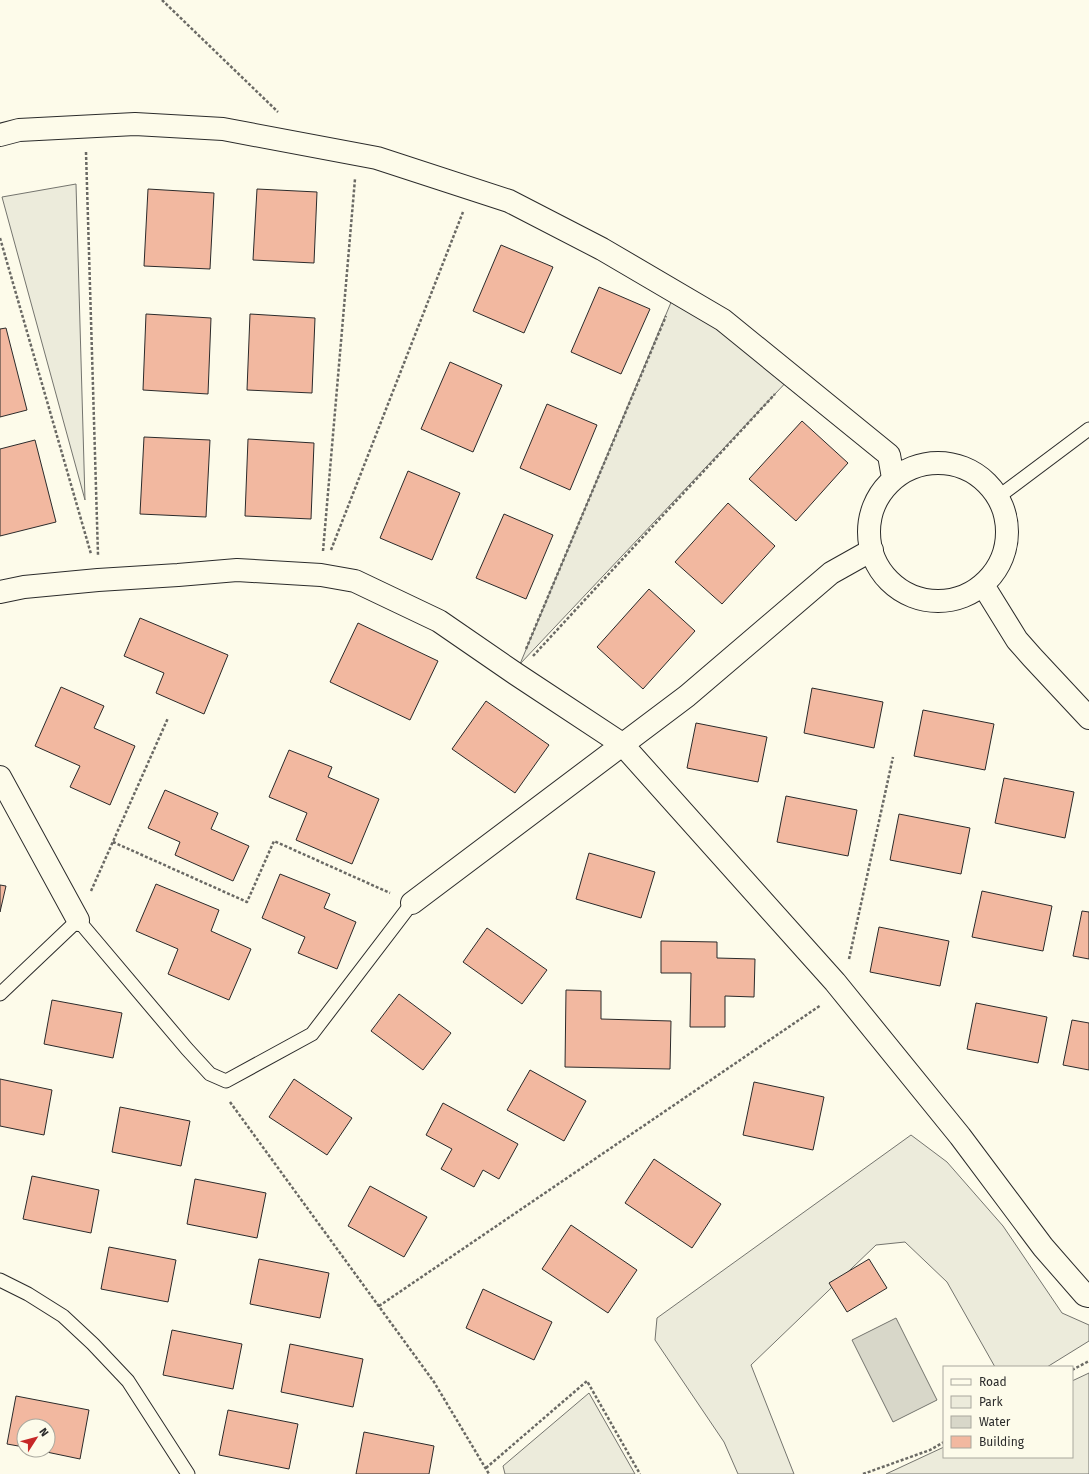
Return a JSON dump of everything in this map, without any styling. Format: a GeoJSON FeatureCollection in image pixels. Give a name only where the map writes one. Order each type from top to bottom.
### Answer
{"type":"FeatureCollection","features":[{"type":"Feature","properties":{"kind":"street"},"geometry":{"type":"LineString","coordinates":[[0,135],[19,130],[135,124],[223,129],[377,158],[509,201],[602,249],[723,320],[889,455],[893,478]]}},
{"type":"Feature","properties":{"kind":"street"},"geometry":{"type":"LineString","coordinates":[[938,462],[961,466],[982,479],[998,497],[1006,520],[1006,544],[998,566],[983,585],[965,596],[944,601],[923,599],[904,592],[887,578],[875,560],[869,540],[870,519],[878,496],[893,478],[914,466],[938,462]]}},
{"type":"Feature","properties":{"kind":"street"},"geometry":{"type":"LineString","coordinates":[[412,903],[687,696],[831,573],[872,550]]}},
{"type":"Feature","properties":{"kind":"street"},"geometry":{"type":"LineString","coordinates":[[0,592],[24,587],[98,580],[237,570],[321,575],[355,581],[439,621],[622,744],[842,991],[960,1136],[1043,1247],[1086,1295],[1089,1296]]}},
{"type":"Feature","properties":{"kind":"street"},"geometry":{"type":"LineString","coordinates":[[983,585],[1017,640],[1089,718]]}},
{"type":"Feature","properties":{"kind":"street"},"geometry":{"type":"LineString","coordinates":[[0,777],[78,920]]}},
{"type":"Feature","properties":{"kind":"lane"},"geometry":{"type":"LineString","coordinates":[[998,497],[1089,429]]}},
{"type":"Feature","properties":{"kind":"lane"},"geometry":{"type":"LineString","coordinates":[[0,994],[78,920],[187,1049],[210,1074],[226,1081],[312,1034],[412,903]]}},
{"type":"Feature","properties":{"kind":"lane"},"geometry":{"type":"LineString","coordinates":[[0,1280],[28,1294],[62,1316],[93,1344],[128,1381],[188,1474]]}},
{"type":"Feature","properties":{"kind":"path"},"geometry":{"type":"LineString","coordinates":[[162,0],[280,114]]}},
{"type":"Feature","properties":{"kind":"path"},"geometry":{"type":"LineString","coordinates":[[86,127],[98,580]]}},
{"type":"Feature","properties":{"kind":"path"},"geometry":{"type":"LineString","coordinates":[[321,575],[357,154]]}},
{"type":"Feature","properties":{"kind":"path"},"geometry":{"type":"LineString","coordinates":[[321,575],[472,189]]}},
{"type":"Feature","properties":{"kind":"path"},"geometry":{"type":"LineString","coordinates":[[0,238],[98,580]]}},
{"type":"Feature","properties":{"kind":"path"},"geometry":{"type":"LineString","coordinates":[[516,674],[676,292]]}},
{"type":"Feature","properties":{"kind":"path"},"geometry":{"type":"LineString","coordinates":[[516,674],[792,376]]}},
{"type":"Feature","properties":{"kind":"path"},"geometry":{"type":"LineString","coordinates":[[78,920],[168,718]]}},
{"type":"Feature","properties":{"kind":"path"},"geometry":{"type":"LineString","coordinates":[[379,1306],[842,991],[893,757]]}},
{"type":"Feature","properties":{"kind":"path"},"geometry":{"type":"LineString","coordinates":[[113,842],[248,902],[274,841],[412,903]]}},
{"type":"Feature","properties":{"kind":"path"},"geometry":{"type":"LineString","coordinates":[[210,1074],[434,1382],[489,1474]]}},
{"type":"Feature","properties":{"kind":"path"},"geometry":{"type":"LineString","coordinates":[[1073,1369],[1089,1361]]}},
{"type":"Feature","properties":{"kind":"path"},"geometry":{"type":"LineString","coordinates":[[486,1468],[587,1381],[640,1474]]}},
{"type":"Feature","properties":{"kind":"path"},"geometry":{"type":"LineString","coordinates":[[863,1474],[930,1450],[943,1443]]}},
{"type":"Feature","properties":{"kind":"green space"},"geometry":{"type":"Polygon","coordinates":[[[76,184],[85,500],[2,197],[76,184]]]}},
{"type":"Feature","properties":{"kind":"green space"},"geometry":{"type":"Polygon","coordinates":[[[672,300],[792,376],[520,664],[672,300]]]}},
{"type":"Feature","properties":{"kind":"green space"},"geometry":{"type":"Polygon","coordinates":[[[911,1135],[947,1162],[1003,1226],[1062,1313],[1089,1325],[1089,1341],[1049,1366],[994,1366],[947,1282],[905,1242],[876,1245],[751,1365],[794,1474],[738,1474],[724,1442],[655,1340],[657,1318],[911,1135]]]}},
{"type":"Feature","properties":{"kind":"green space"},"geometry":{"type":"Polygon","coordinates":[[[1089,1373],[1089,1474],[886,1474],[943,1447],[943,1458],[1073,1458],[1073,1381],[1089,1373]]]}},
{"type":"Feature","properties":{"kind":"green space"},"geometry":{"type":"Polygon","coordinates":[[[589,1393],[635,1474],[505,1474],[503,1466],[589,1393]]]}},
{"type":"Feature","properties":{"kind":"water"},"geometry":{"type":"Polygon","coordinates":[[[896,1318],[937,1400],[893,1422],[852,1340],[896,1318]]]}},
{"type":"Feature","properties":{"kind":"building"},"geometry":{"type":"Polygon","coordinates":[[[148,189],[214,193],[210,269],[144,266],[148,189]]]}},
{"type":"Feature","properties":{"kind":"building"},"geometry":{"type":"Polygon","coordinates":[[[257,189],[317,192],[314,263],[253,260],[257,189]]]}},
{"type":"Feature","properties":{"kind":"building"},"geometry":{"type":"Polygon","coordinates":[[[501,245],[553,267],[524,333],[473,311],[501,245]]]}},
{"type":"Feature","properties":{"kind":"building"},"geometry":{"type":"Polygon","coordinates":[[[599,287],[650,309],[621,374],[571,352],[599,287]]]}},
{"type":"Feature","properties":{"kind":"building"},"geometry":{"type":"Polygon","coordinates":[[[146,314],[211,318],[208,394],[143,390],[146,314]]]}},
{"type":"Feature","properties":{"kind":"building"},"geometry":{"type":"Polygon","coordinates":[[[250,314],[315,318],[312,393],[247,390],[250,314]]]}},
{"type":"Feature","properties":{"kind":"building"},"geometry":{"type":"Polygon","coordinates":[[[6,328],[27,410],[0,417],[0,329],[6,328]]]}},
{"type":"Feature","properties":{"kind":"building"},"geometry":{"type":"Polygon","coordinates":[[[450,362],[502,385],[473,452],[421,429],[450,362]]]}},
{"type":"Feature","properties":{"kind":"building"},"geometry":{"type":"Polygon","coordinates":[[[547,404],[597,425],[570,490],[520,468],[547,404]]]}},
{"type":"Feature","properties":{"kind":"building"},"geometry":{"type":"Polygon","coordinates":[[[802,421],[848,463],[796,521],[749,479],[802,421]]]}},
{"type":"Feature","properties":{"kind":"building"},"geometry":{"type":"Polygon","coordinates":[[[144,437],[210,440],[206,517],[140,514],[144,437]]]}},
{"type":"Feature","properties":{"kind":"building"},"geometry":{"type":"Polygon","coordinates":[[[248,439],[314,443],[311,519],[245,516],[248,439]]]}},
{"type":"Feature","properties":{"kind":"building"},"geometry":{"type":"Polygon","coordinates":[[[35,440],[56,522],[0,536],[0,449],[35,440]]]}},
{"type":"Feature","properties":{"kind":"building"},"geometry":{"type":"Polygon","coordinates":[[[408,471],[460,493],[432,560],[380,538],[408,471]]]}},
{"type":"Feature","properties":{"kind":"building"},"geometry":{"type":"Polygon","coordinates":[[[728,503],[775,546],[722,604],[675,562],[728,503]]]}},
{"type":"Feature","properties":{"kind":"building"},"geometry":{"type":"Polygon","coordinates":[[[504,514],[553,535],[526,599],[476,578],[504,514]]]}},
{"type":"Feature","properties":{"kind":"building"},"geometry":{"type":"Polygon","coordinates":[[[649,589],[695,631],[643,689],[597,647],[649,589]]]}},
{"type":"Feature","properties":{"kind":"building"},"geometry":{"type":"Polygon","coordinates":[[[140,618],[228,655],[204,714],[156,693],[164,673],[124,656],[140,618]]]}},
{"type":"Feature","properties":{"kind":"building"},"geometry":{"type":"Polygon","coordinates":[[[358,623],[438,661],[410,720],[330,682],[358,623]]]}},
{"type":"Feature","properties":{"kind":"building"},"geometry":{"type":"Polygon","coordinates":[[[61,687],[104,706],[94,728],[135,746],[110,805],[70,787],[80,766],[35,746],[61,687]]]}},
{"type":"Feature","properties":{"kind":"building"},"geometry":{"type":"Polygon","coordinates":[[[812,688],[883,702],[874,748],[804,733],[812,688]]]}},
{"type":"Feature","properties":{"kind":"building"},"geometry":{"type":"Polygon","coordinates":[[[486,701],[549,745],[515,793],[452,749],[486,701]]]}},
{"type":"Feature","properties":{"kind":"building"},"geometry":{"type":"Polygon","coordinates":[[[923,710],[994,724],[985,770],[914,756],[923,710]]]}},
{"type":"Feature","properties":{"kind":"building"},"geometry":{"type":"Polygon","coordinates":[[[696,723],[767,737],[758,782],[687,768],[696,723]]]}},
{"type":"Feature","properties":{"kind":"building"},"geometry":{"type":"Polygon","coordinates":[[[289,750],[332,767],[328,777],[379,799],[352,864],[296,840],[307,813],[269,797],[289,750]]]}},
{"type":"Feature","properties":{"kind":"building"},"geometry":{"type":"Polygon","coordinates":[[[1004,778],[1074,792],[1065,838],[995,823],[1004,778]]]}},
{"type":"Feature","properties":{"kind":"building"},"geometry":{"type":"Polygon","coordinates":[[[165,790],[218,813],[211,829],[249,846],[233,881],[175,855],[180,842],[148,828],[165,790]]]}},
{"type":"Feature","properties":{"kind":"building"},"geometry":{"type":"Polygon","coordinates":[[[786,796],[857,810],[848,856],[777,842],[786,796]]]}},
{"type":"Feature","properties":{"kind":"building"},"geometry":{"type":"Polygon","coordinates":[[[899,814],[970,828],[961,874],[890,860],[899,814]]]}},
{"type":"Feature","properties":{"kind":"building"},"geometry":{"type":"Polygon","coordinates":[[[589,853],[655,872],[641,918],[576,899],[589,853]]]}},
{"type":"Feature","properties":{"kind":"building"},"geometry":{"type":"Polygon","coordinates":[[[280,874],[330,894],[324,908],[356,922],[337,969],[298,953],[305,937],[262,918],[280,874]]]}},
{"type":"Feature","properties":{"kind":"building"},"geometry":{"type":"Polygon","coordinates":[[[156,884],[219,910],[211,931],[251,949],[229,1000],[168,974],[178,949],[136,931],[156,884]]]}},
{"type":"Feature","properties":{"kind":"building"},"geometry":{"type":"Polygon","coordinates":[[[0,885],[6,886],[0,912],[0,885]]]}},
{"type":"Feature","properties":{"kind":"building"},"geometry":{"type":"Polygon","coordinates":[[[982,891],[1052,906],[1043,951],[972,937],[982,891]]]}},
{"type":"Feature","properties":{"kind":"building"},"geometry":{"type":"Polygon","coordinates":[[[1082,911],[1089,912],[1089,959],[1073,956],[1082,911]]]}},
{"type":"Feature","properties":{"kind":"building"},"geometry":{"type":"Polygon","coordinates":[[[879,927],[949,941],[940,986],[870,972],[879,927]]]}},
{"type":"Feature","properties":{"kind":"building"},"geometry":{"type":"Polygon","coordinates":[[[487,928],[547,970],[522,1004],[463,962],[487,928]]]}},
{"type":"Feature","properties":{"kind":"building"},"geometry":{"type":"Polygon","coordinates":[[[661,941],[717,942],[717,958],[755,959],[754,997],[725,996],[725,1027],[690,1027],[691,973],[661,973],[661,941]]]}},
{"type":"Feature","properties":{"kind":"building"},"geometry":{"type":"Polygon","coordinates":[[[566,990],[601,991],[601,1019],[671,1021],[670,1069],[565,1067],[566,990]]]}},
{"type":"Feature","properties":{"kind":"building"},"geometry":{"type":"Polygon","coordinates":[[[399,994],[451,1033],[423,1070],[371,1031],[399,994]]]}},
{"type":"Feature","properties":{"kind":"building"},"geometry":{"type":"Polygon","coordinates":[[[52,1000],[122,1013],[113,1058],[44,1044],[52,1000]]]}},
{"type":"Feature","properties":{"kind":"building"},"geometry":{"type":"Polygon","coordinates":[[[976,1003],[1047,1017],[1038,1063],[967,1049],[976,1003]]]}},
{"type":"Feature","properties":{"kind":"building"},"geometry":{"type":"Polygon","coordinates":[[[1072,1020],[1089,1023],[1089,1070],[1063,1065],[1072,1020]]]}},
{"type":"Feature","properties":{"kind":"building"},"geometry":{"type":"Polygon","coordinates":[[[530,1070],[586,1101],[564,1141],[507,1110],[530,1070]]]}},
{"type":"Feature","properties":{"kind":"building"},"geometry":{"type":"Polygon","coordinates":[[[0,1079],[52,1090],[44,1135],[0,1126],[0,1079]]]}},
{"type":"Feature","properties":{"kind":"building"},"geometry":{"type":"Polygon","coordinates":[[[294,1079],[352,1118],[327,1155],[269,1117],[294,1079]]]}},
{"type":"Feature","properties":{"kind":"building"},"geometry":{"type":"Polygon","coordinates":[[[754,1082],[824,1097],[813,1150],[743,1135],[754,1082]]]}},
{"type":"Feature","properties":{"kind":"building"},"geometry":{"type":"Polygon","coordinates":[[[443,1103],[518,1144],[499,1179],[483,1170],[474,1187],[441,1169],[452,1149],[426,1135],[443,1103]]]}},
{"type":"Feature","properties":{"kind":"building"},"geometry":{"type":"Polygon","coordinates":[[[120,1107],[190,1121],[181,1166],[112,1152],[120,1107]]]}},
{"type":"Feature","properties":{"kind":"building"},"geometry":{"type":"Polygon","coordinates":[[[654,1159],[721,1204],[692,1248],[625,1203],[654,1159]]]}},
{"type":"Feature","properties":{"kind":"building"},"geometry":{"type":"Polygon","coordinates":[[[32,1176],[99,1190],[91,1233],[23,1219],[32,1176]]]}},
{"type":"Feature","properties":{"kind":"building"},"geometry":{"type":"Polygon","coordinates":[[[195,1179],[266,1193],[257,1238],[187,1224],[195,1179]]]}},
{"type":"Feature","properties":{"kind":"building"},"geometry":{"type":"Polygon","coordinates":[[[370,1186],[427,1217],[404,1257],[348,1226],[370,1186]]]}},
{"type":"Feature","properties":{"kind":"building"},"geometry":{"type":"Polygon","coordinates":[[[571,1225],[637,1270],[608,1313],[542,1269],[571,1225]]]}},
{"type":"Feature","properties":{"kind":"building"},"geometry":{"type":"Polygon","coordinates":[[[109,1247],[176,1260],[168,1302],[101,1289],[109,1247]]]}},
{"type":"Feature","properties":{"kind":"building"},"geometry":{"type":"Polygon","coordinates":[[[259,1259],[329,1273],[320,1318],[250,1304],[259,1259]]]}},
{"type":"Feature","properties":{"kind":"building"},"geometry":{"type":"Polygon","coordinates":[[[869,1259],[887,1288],[847,1312],[829,1283],[869,1259]]]}},
{"type":"Feature","properties":{"kind":"building"},"geometry":{"type":"Polygon","coordinates":[[[483,1289],[552,1322],[534,1360],[466,1328],[483,1289]]]}},
{"type":"Feature","properties":{"kind":"building"},"geometry":{"type":"Polygon","coordinates":[[[172,1330],[242,1344],[233,1389],[163,1375],[172,1330]]]}},
{"type":"Feature","properties":{"kind":"building"},"geometry":{"type":"Polygon","coordinates":[[[290,1344],[363,1359],[353,1407],[281,1392],[290,1344]]]}},
{"type":"Feature","properties":{"kind":"building"},"geometry":{"type":"Polygon","coordinates":[[[16,1396],[89,1410],[80,1459],[56,1454],[56,1418],[16,1418],[16,1446],[7,1444],[16,1396]]]}},
{"type":"Feature","properties":{"kind":"building"},"geometry":{"type":"Polygon","coordinates":[[[228,1410],[298,1424],[289,1469],[219,1455],[228,1410]]]}},
{"type":"Feature","properties":{"kind":"building"},"geometry":{"type":"Polygon","coordinates":[[[364,1432],[434,1446],[429,1474],[356,1474],[364,1432]]]}}]}
